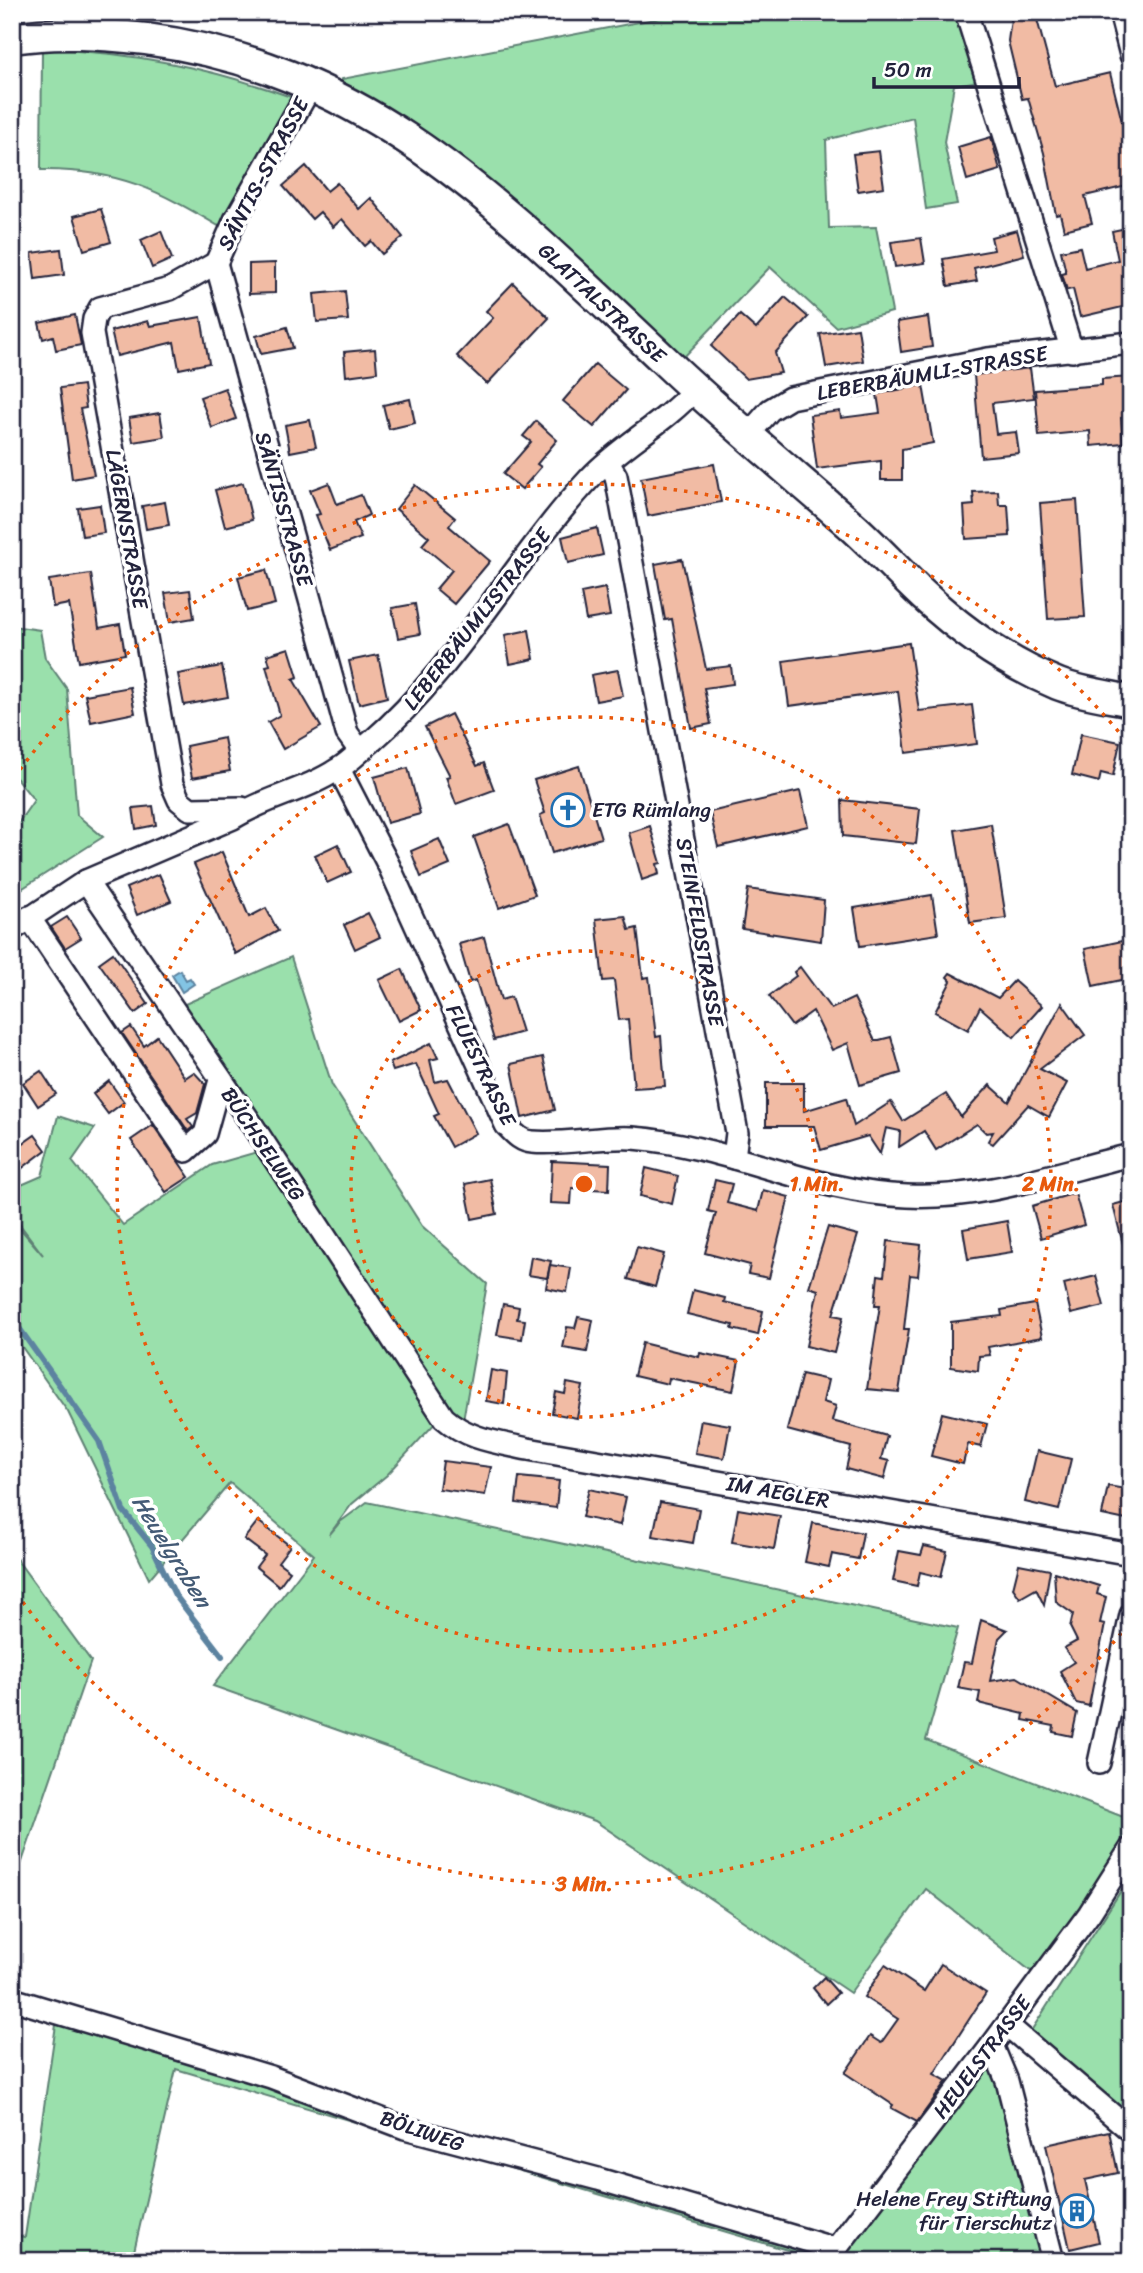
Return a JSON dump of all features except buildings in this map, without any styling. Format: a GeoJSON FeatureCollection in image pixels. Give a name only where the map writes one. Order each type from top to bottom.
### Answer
{"type":"FeatureCollection","features":[{"type":"Feature","properties":{"kind":"street"},"geometry":{"type":"LineString","coordinates":[[965,12],[1072,351]]}},
{"type":"Feature","properties":{"kind":"street"},"geometry":{"type":"LineString","coordinates":[[1120,12],[1131,55]]}},
{"type":"Feature","properties":{"kind":"street","name":"GLATTALSTRASSE"},"geometry":{"type":"LineString","coordinates":[[12,38],[45,33],[106,34],[177,43],[245,60],[311,86],[383,122],[457,173],[503,211],[695,389],[872,543],[924,596],[977,639],[1019,666],[1062,686],[1131,701]]}},
{"type":"Feature","properties":{"kind":"street","name":"SÄNTIS-STRASSE"},"geometry":{"type":"LineString","coordinates":[[216,263],[235,220],[311,86]]}},
{"type":"Feature","properties":{"kind":"street","name":"SÄNTISSTRASSE"},"geometry":{"type":"LineString","coordinates":[[216,263],[347,733],[360,751]]}},
{"type":"Feature","properties":{"kind":"street","name":"LÄGERNSTRASSE"},"geometry":{"type":"LineString","coordinates":[[216,263],[170,289],[100,308],[94,319],[92,333],[172,784],[179,800],[190,809],[250,807]]}},
{"type":"Feature","properties":{"kind":"street","name":"LEBERBÄUMLI-STRASSE"},"geometry":{"type":"LineString","coordinates":[[748,435],[770,410],[790,398],[988,359],[1131,343]]}},
{"type":"Feature","properties":{"kind":"street","name":"LEBERBÄUMLISTRASSE"},"geometry":{"type":"LineString","coordinates":[[21,924],[86,881],[233,818],[250,807],[290,794],[339,769],[405,713],[525,555],[608,461],[668,418],[695,389]]}},
{"type":"Feature","properties":{"kind":"street","name":"STEINFELDSTRASSE"},"geometry":{"type":"LineString","coordinates":[[608,461],[616,476],[737,1133],[734,1158]]}},
{"type":"Feature","properties":{"kind":"street","name":"FLUESTRASSE"},"geometry":{"type":"LineString","coordinates":[[339,769],[379,847],[506,1125],[518,1137],[531,1142],[631,1138],[673,1143],[860,1190],[907,1196],[980,1191],[1131,1155]]}},
{"type":"Feature","properties":{"kind":"street","name":"BÜCHSELWEG"},"geometry":{"type":"LineString","coordinates":[[86,881],[437,1407]]}},
{"type":"Feature","properties":{"kind":"street"},"geometry":{"type":"LineString","coordinates":[[21,924],[186,1151],[205,1134],[220,1080]]}},
{"type":"Feature","properties":{"kind":"street","name":"IM AEGLER"},"geometry":{"type":"LineString","coordinates":[[437,1407],[456,1429],[480,1439],[1131,1554]]}},
{"type":"Feature","properties":{"kind":"street"},"geometry":{"type":"LineString","coordinates":[[1099,1763],[1131,1615]]}},
{"type":"Feature","properties":{"kind":"street","name":"HEUELSTRASSE"},"geometry":{"type":"LineString","coordinates":[[831,2255],[1089,1914],[1131,1848]]}},
{"type":"Feature","properties":{"kind":"street","name":"BÖLIWEG"},"geometry":{"type":"LineString","coordinates":[[12,1999],[271,2077],[405,2128],[598,2179],[831,2255]]}},
{"type":"Feature","properties":{"kind":"street"},"geometry":{"type":"LineString","coordinates":[[1007,2025],[1131,2131]]}},
{"type":"Feature","properties":{"kind":"street"},"geometry":{"type":"LineString","coordinates":[[992,2045],[1007,2081],[1054,2261]]}},
{"type":"Feature","properties":{"kind":"green space"},"geometry":{"type":"Polygon","coordinates":[[[691,12],[959,12],[979,81],[954,85],[944,142],[957,204],[926,209],[913,117],[826,140],[829,228],[876,227],[892,312],[836,327],[770,267],[683,358],[340,88],[342,79],[691,12]]]}},
{"type":"Feature","properties":{"kind":"green space"},"geometry":{"type":"Polygon","coordinates":[[[42,49],[170,63],[231,78],[294,98],[222,228],[178,203],[136,184],[93,173],[41,170],[42,49]]]}},
{"type":"Feature","properties":{"kind":"green space"},"geometry":{"type":"Polygon","coordinates":[[[12,626],[40,630],[45,658],[67,689],[77,815],[103,837],[12,895],[12,832],[34,800],[12,773],[12,626]]]}},
{"type":"Feature","properties":{"kind":"green space"},"geometry":{"type":"Polygon","coordinates":[[[291,957],[332,1085],[422,1226],[487,1284],[462,1426],[437,1421],[387,1475],[352,1504],[329,1535],[340,1522],[367,1502],[958,1628],[926,1740],[1131,1820],[1131,1831],[1081,1912],[1032,1972],[926,1889],[850,1993],[595,1821],[213,1686],[314,1555],[230,1483],[149,1579],[68,1412],[12,1333],[12,1219],[43,1255],[12,1214],[12,1189],[42,1176],[58,1116],[95,1128],[72,1161],[123,1225],[212,1165],[271,1148],[176,1008],[291,957]]]}},
{"type":"Feature","properties":{"kind":"green space"},"geometry":{"type":"Polygon","coordinates":[[[12,1553],[91,1661],[12,1891],[12,1553]]]}},
{"type":"Feature","properties":{"kind":"green space"},"geometry":{"type":"Polygon","coordinates":[[[1131,1875],[1131,2120],[1029,2034],[1131,1875]]]}},
{"type":"Feature","properties":{"kind":"green space"},"geometry":{"type":"Polygon","coordinates":[[[57,2018],[826,2248],[816,2261],[788,2261],[794,2252],[176,2069],[132,2260],[134,2261],[12,2261],[12,2235],[25,2237],[57,2018]]]}},
{"type":"Feature","properties":{"kind":"green space"},"geometry":{"type":"Polygon","coordinates":[[[988,2069],[1000,2079],[1046,2261],[835,2261],[988,2069]]]}},
{"type":"Feature","properties":{"kind":"water"},"geometry":{"type":"Polygon","coordinates":[[[180,970],[186,980],[190,978],[194,984],[182,992],[172,975],[180,970]]]}},
{"type":"Feature","properties":{"kind":"waterway","name":"Heuelgraben"},"geometry":{"type":"LineString","coordinates":[[12,1318],[99,1441],[123,1510],[152,1546],[175,1595],[222,1656]]}},
{"type":"Feature","properties":{"kind":"place","name":"ETG Rümlang"},"geometry":{"type":"Point","coordinates":[568,810]}},
{"type":"Feature","properties":{"kind":"place","name":"Helene Frey Stiftung für Tierschutz"},"geometry":{"type":"Point","coordinates":[1077,2211]}}]}
